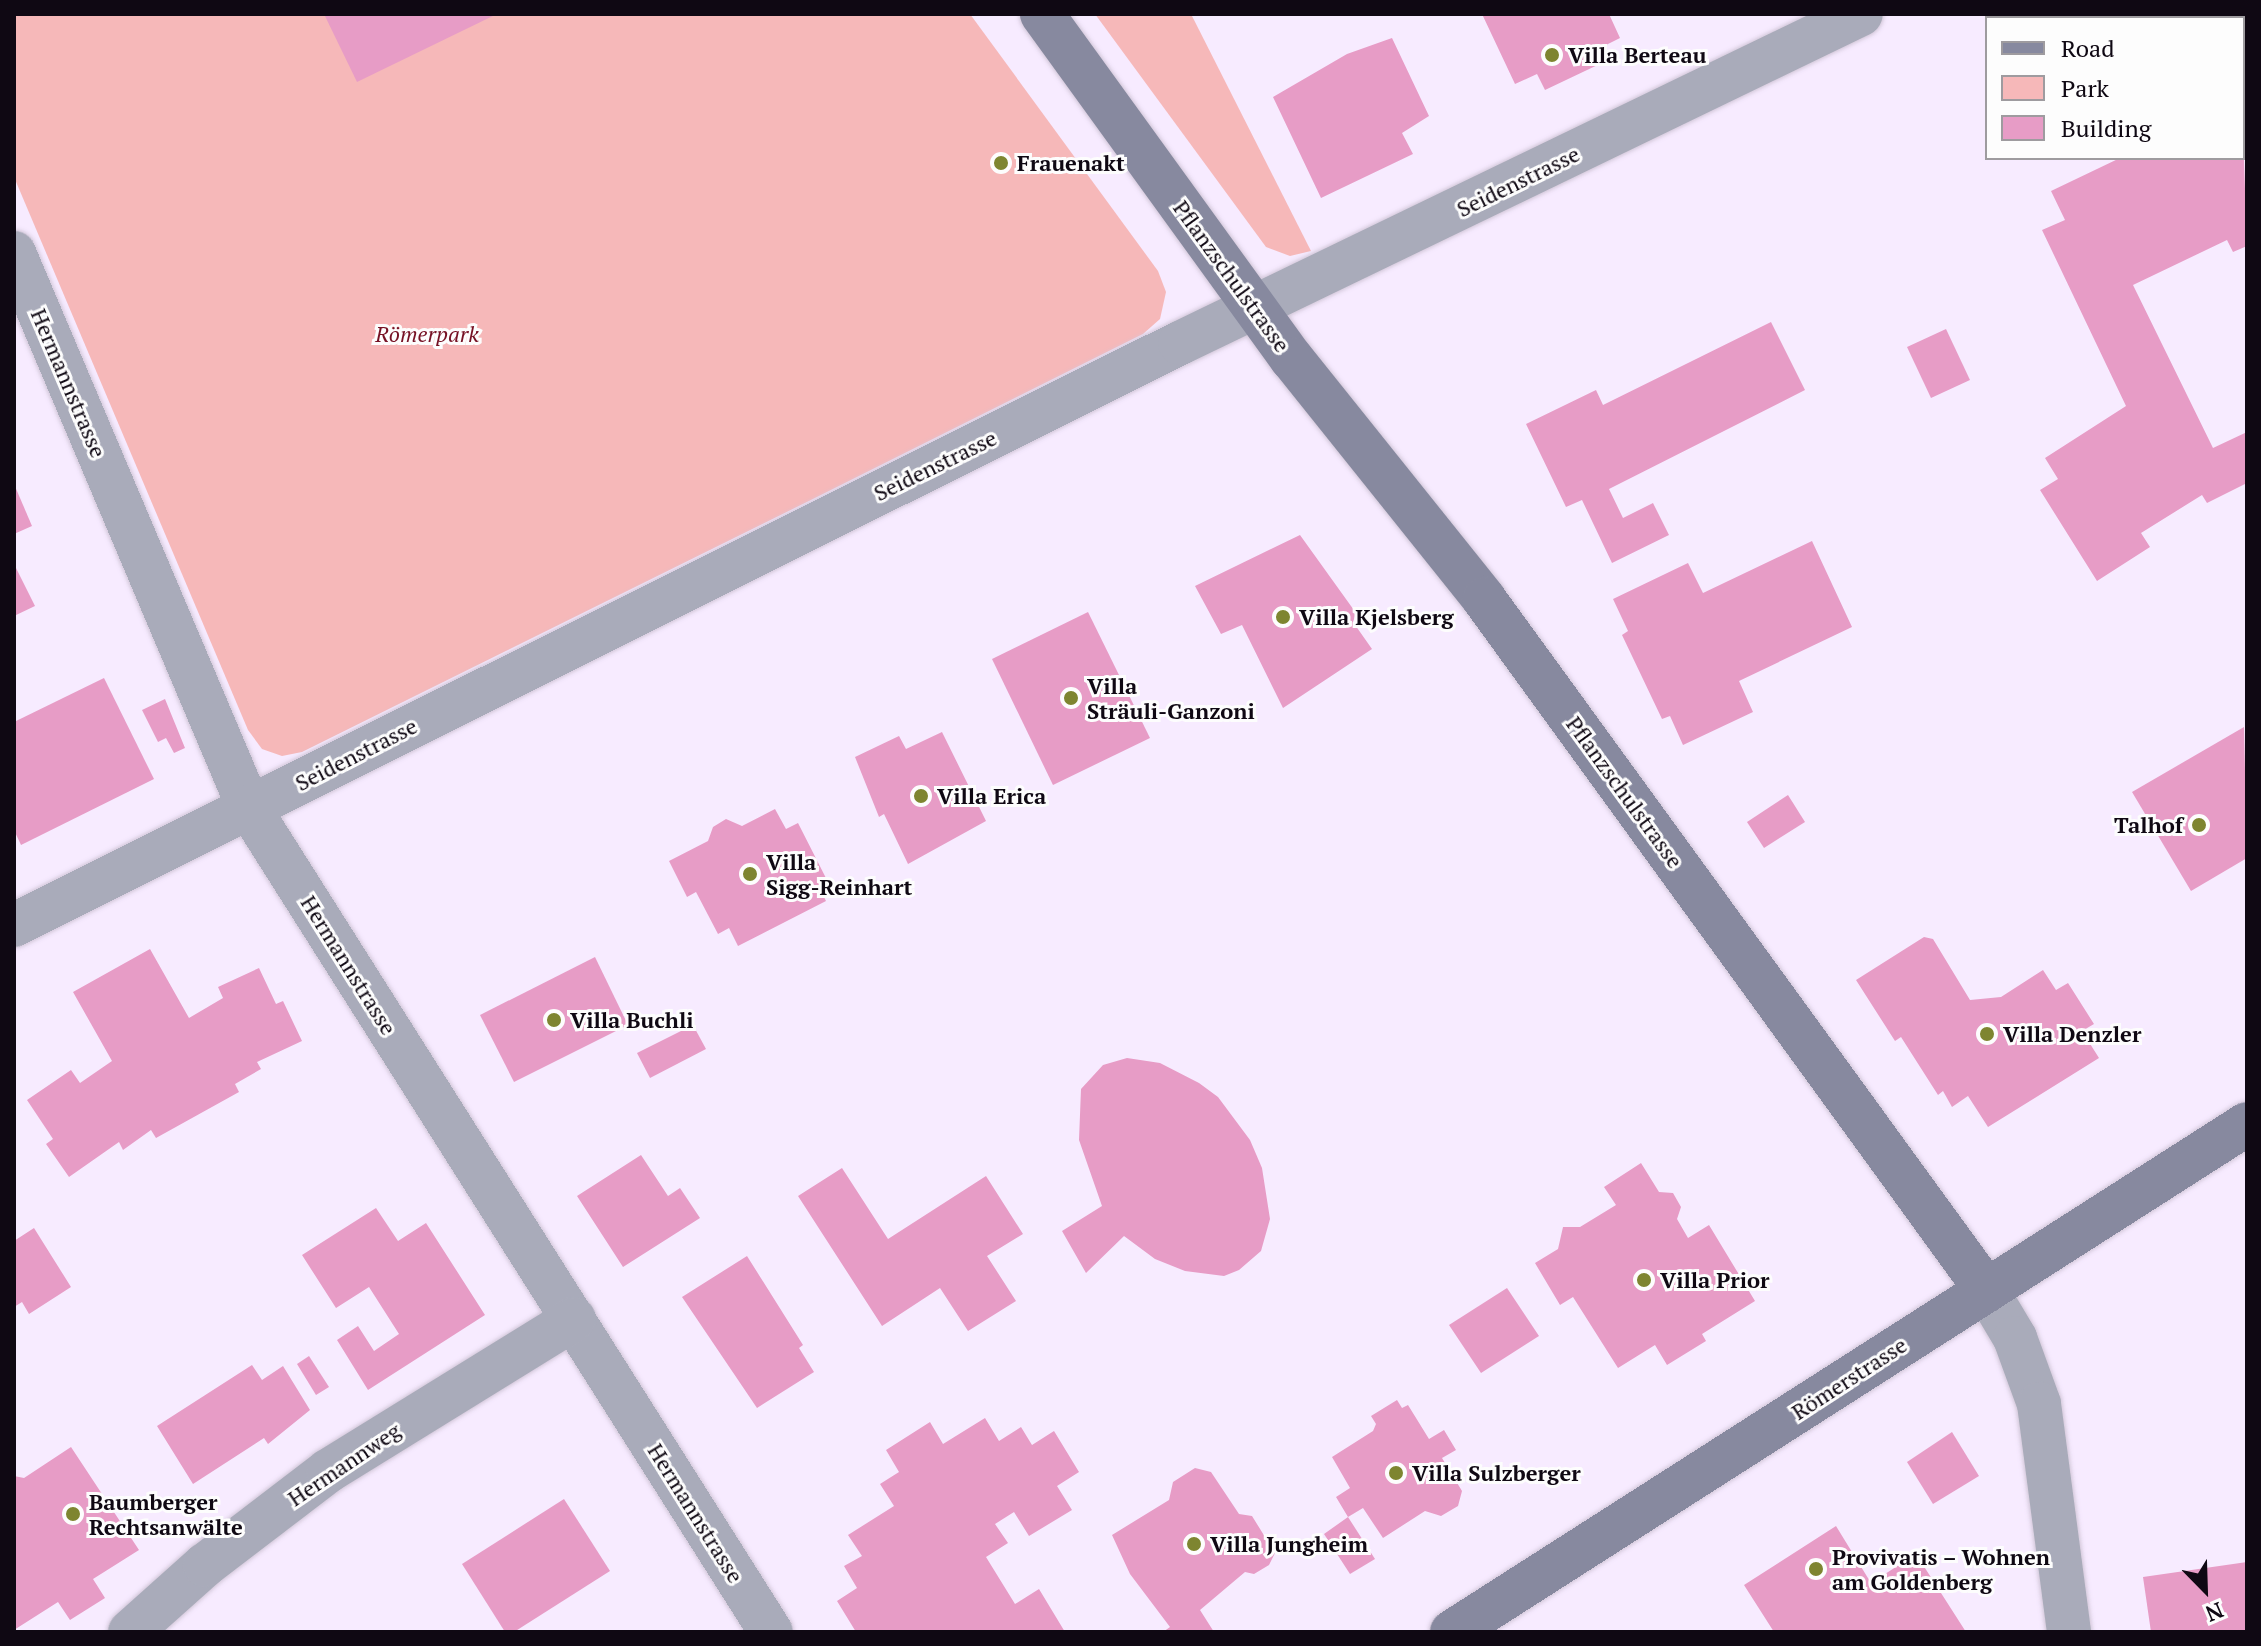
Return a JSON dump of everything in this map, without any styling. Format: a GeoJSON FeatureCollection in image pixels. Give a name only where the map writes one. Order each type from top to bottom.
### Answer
{"type":"FeatureCollection","features":[{"type":"Feature","properties":{"kind":"street","name":"Pflanzschulstrasse"},"geometry":{"type":"LineString","coordinates":[[1042,14],[1256,309],[1484,599],[1987,1291],[2015,1338],[2039,1404],[2069,1632]]}},
{"type":"Feature","properties":{"kind":"street","name":"Seidenstrasse"},"geometry":{"type":"LineString","coordinates":[[14,925],[1256,309],[1861,14]]}},
{"type":"Feature","properties":{"kind":"street","name":"Hermannstrasse"},"geometry":{"type":"LineString","coordinates":[[14,253],[249,808],[771,1632]]}},
{"type":"Feature","properties":{"kind":"street","name":"Römerstrasse"},"geometry":{"type":"LineString","coordinates":[[1452,1632],[2247,1124]]}},
{"type":"Feature","properties":{"kind":"street","name":"Hermannweg"},"geometry":{"type":"LineString","coordinates":[[130,1632],[205,1565],[328,1471],[574,1319]]}},
{"type":"Feature","properties":{"kind":"green space","name":"Römerpark"},"geometry":{"type":"Polygon","coordinates":[[[14,14],[970,14],[1158,271],[1166,292],[1160,319],[1143,334],[811,500],[302,752],[282,756],[262,749],[248,730],[14,177],[14,14]]]}},
{"type":"Feature","properties":{"kind":"green space"},"geometry":{"type":"Polygon","coordinates":[[[1095,14],[1191,14],[1311,251],[1290,256],[1266,247],[1095,14]]]}},
{"type":"Feature","properties":{"kind":"building"},"geometry":{"type":"Polygon","coordinates":[[[324,14],[497,14],[357,82],[324,14]]]}},
{"type":"Feature","properties":{"kind":"building","name":"Villa Berteau"},"geometry":{"type":"Polygon","coordinates":[[[1482,14],[1609,14],[1620,38],[1600,48],[1606,61],[1545,90],[1537,74],[1515,84],[1482,14]]]}},
{"type":"Feature","properties":{"kind":"building"},"geometry":{"type":"Polygon","coordinates":[[[1392,38],[1429,116],[1402,133],[1413,154],[1321,198],[1273,97],[1347,54],[1392,38]]]}},
{"type":"Feature","properties":{"kind":"building"},"geometry":{"type":"Polygon","coordinates":[[[2116,160],[2244,160],[2247,246],[2233,252],[2227,240],[2133,285],[2213,448],[2247,432],[2247,483],[2207,503],[2202,495],[2141,533],[2150,547],[2097,581],[2040,490],[2058,479],[2045,458],[2126,406],[2042,230],[2065,220],[2051,191],[2116,160]]]}},
{"type":"Feature","properties":{"kind":"building"},"geometry":{"type":"Polygon","coordinates":[[[1771,322],[1805,390],[1609,489],[1623,518],[1653,503],[1669,535],[1612,563],[1582,500],[1566,507],[1526,424],[1596,390],[1603,405],[1771,322]]]}},
{"type":"Feature","properties":{"kind":"building"},"geometry":{"type":"Polygon","coordinates":[[[1946,329],[1970,380],[1931,398],[1907,347],[1946,329]]]}},
{"type":"Feature","properties":{"kind":"building"},"geometry":{"type":"Polygon","coordinates":[[[14,484],[32,526],[14,534],[14,484]]]}},
{"type":"Feature","properties":{"kind":"building","name":"Villa Kjelsberg"},"geometry":{"type":"Polygon","coordinates":[[[1300,535],[1356,613],[1353,622],[1372,649],[1283,708],[1242,625],[1221,634],[1195,586],[1300,535]]]}},
{"type":"Feature","properties":{"kind":"building"},"geometry":{"type":"Polygon","coordinates":[[[1812,541],[1852,627],[1739,681],[1753,712],[1683,745],[1670,716],[1662,719],[1622,635],[1628,631],[1613,599],[1688,563],[1703,593],[1812,541]]]}},
{"type":"Feature","properties":{"kind":"building"},"geometry":{"type":"Polygon","coordinates":[[[14,564],[35,606],[14,616],[14,564]]]}},
{"type":"Feature","properties":{"kind":"building","name":"Villa Sträuli-Ganzoni"},"geometry":{"type":"Polygon","coordinates":[[[1088,612],[1150,738],[1053,785],[992,659],[1088,612]]]}},
{"type":"Feature","properties":{"kind":"building"},"geometry":{"type":"Polygon","coordinates":[[[104,678],[154,779],[21,845],[14,830],[14,722],[104,678]]]}},
{"type":"Feature","properties":{"kind":"building"},"geometry":{"type":"Polygon","coordinates":[[[165,699],[185,748],[174,753],[166,738],[158,742],[142,710],[165,699]]]}},
{"type":"Feature","properties":{"kind":"building","name":"Talhof"},"geometry":{"type":"Polygon","coordinates":[[[2244,727],[2247,858],[2191,891],[2132,792],[2244,727]]]}},
{"type":"Feature","properties":{"kind":"building","name":"Villa Erica"},"geometry":{"type":"Polygon","coordinates":[[[942,732],[986,821],[908,864],[884,814],[879,817],[855,757],[899,736],[906,749],[942,732]]]}},
{"type":"Feature","properties":{"kind":"building"},"geometry":{"type":"Polygon","coordinates":[[[1788,795],[1805,822],[1764,848],[1747,822],[1788,795]]]}},
{"type":"Feature","properties":{"kind":"building","name":"Villa Sigg-Reinhart"},"geometry":{"type":"Polygon","coordinates":[[[775,809],[786,829],[798,823],[830,886],[821,891],[826,901],[738,946],[729,928],[718,934],[696,892],[687,897],[669,861],[708,841],[713,827],[726,819],[742,826],[775,809]]]}},
{"type":"Feature","properties":{"kind":"building","name":"Villa Denzler"},"geometry":{"type":"Polygon","coordinates":[[[1924,937],[1933,939],[1970,1000],[2001,997],[2043,970],[2056,990],[2068,983],[2094,1024],[2082,1031],[2099,1058],[1988,1127],[1968,1096],[1952,1107],[1943,1091],[1938,1095],[1901,1037],[1895,1041],[1856,980],[1924,937]]]}},
{"type":"Feature","properties":{"kind":"building"},"geometry":{"type":"Polygon","coordinates":[[[150,949],[189,1018],[223,998],[218,987],[259,968],[276,1004],[283,1001],[302,1041],[257,1062],[261,1069],[235,1084],[239,1092],[156,1138],[151,1130],[123,1150],[119,1142],[69,1177],[46,1144],[53,1139],[27,1100],[71,1070],[80,1083],[112,1061],[73,992],[150,949]]]}},
{"type":"Feature","properties":{"kind":"building","name":"Villa Buchli"},"geometry":{"type":"Polygon","coordinates":[[[595,957],[628,1025],[514,1082],[480,1015],[595,957]]]}},
{"type":"Feature","properties":{"kind":"building"},"geometry":{"type":"Polygon","coordinates":[[[693,1025],[706,1049],[650,1078],[637,1053],[693,1025]]]}},
{"type":"Feature","properties":{"kind":"building"},"geometry":{"type":"Polygon","coordinates":[[[1127,1058],[1160,1063],[1199,1083],[1218,1097],[1250,1140],[1262,1168],[1270,1219],[1261,1251],[1239,1270],[1224,1276],[1185,1271],[1155,1259],[1124,1236],[1086,1273],[1062,1231],[1102,1206],[1079,1140],[1081,1089],[1103,1065],[1127,1058]]]}},
{"type":"Feature","properties":{"kind":"building"},"geometry":{"type":"Polygon","coordinates":[[[641,1155],[668,1196],[680,1188],[700,1218],[623,1267],[577,1196],[641,1155]]]}},
{"type":"Feature","properties":{"kind":"building","name":"Villa Prior"},"geometry":{"type":"Polygon","coordinates":[[[1641,1163],[1659,1192],[1673,1193],[1681,1207],[1677,1219],[1688,1238],[1709,1225],[1755,1301],[1702,1334],[1706,1341],[1667,1365],[1655,1345],[1618,1368],[1573,1297],[1560,1305],[1535,1263],[1558,1249],[1563,1227],[1580,1227],[1616,1205],[1604,1187],[1641,1163]]]}},
{"type":"Feature","properties":{"kind":"building"},"geometry":{"type":"Polygon","coordinates":[[[842,1168],[888,1239],[986,1176],[1023,1234],[987,1256],[1016,1301],[968,1331],[940,1288],[882,1326],[798,1196],[842,1168]]]}},
{"type":"Feature","properties":{"kind":"building"},"geometry":{"type":"Polygon","coordinates":[[[376,1208],[398,1241],[426,1223],[485,1315],[368,1390],[337,1340],[358,1326],[374,1351],[399,1334],[369,1287],[336,1308],[302,1255],[376,1208]]]}},
{"type":"Feature","properties":{"kind":"building"},"geometry":{"type":"Polygon","coordinates":[[[34,1228],[71,1287],[29,1314],[22,1302],[14,1307],[14,1241],[34,1228]]]}},
{"type":"Feature","properties":{"kind":"building"},"geometry":{"type":"Polygon","coordinates":[[[747,1256],[803,1345],[799,1348],[814,1372],[757,1408],[682,1297],[747,1256]]]}},
{"type":"Feature","properties":{"kind":"building"},"geometry":{"type":"Polygon","coordinates":[[[1507,1288],[1539,1336],[1481,1373],[1449,1325],[1507,1288]]]}},
{"type":"Feature","properties":{"kind":"building"},"geometry":{"type":"Polygon","coordinates":[[[309,1356],[329,1387],[316,1395],[297,1364],[309,1356]]]}},
{"type":"Feature","properties":{"kind":"building"},"geometry":{"type":"Polygon","coordinates":[[[252,1365],[262,1380],[283,1366],[310,1410],[268,1444],[264,1438],[193,1484],[157,1426],[252,1365]]]}},
{"type":"Feature","properties":{"kind":"building","name":"Villa Sulzberger"},"geometry":{"type":"Polygon","coordinates":[[[1397,1400],[1402,1408],[1408,1405],[1429,1439],[1444,1430],[1456,1450],[1442,1458],[1462,1491],[1458,1506],[1441,1516],[1425,1511],[1383,1538],[1363,1508],[1348,1517],[1336,1497],[1350,1488],[1332,1457],[1373,1431],[1376,1424],[1371,1416],[1397,1400]]]}},
{"type":"Feature","properties":{"kind":"building"},"geometry":{"type":"Polygon","coordinates":[[[985,1418],[999,1441],[1021,1427],[1032,1445],[1054,1431],[1079,1472],[1057,1486],[1072,1510],[1029,1536],[1014,1512],[995,1524],[1008,1543],[986,1557],[1015,1604],[1039,1589],[1065,1632],[856,1632],[837,1601],[857,1588],[844,1566],[862,1556],[848,1535],[894,1506],[880,1484],[899,1472],[886,1450],[930,1422],[943,1444],[985,1418]]]}},
{"type":"Feature","properties":{"kind":"building"},"geometry":{"type":"Polygon","coordinates":[[[1952,1432],[1979,1476],[1933,1504],[1907,1462],[1952,1432]]]}},
{"type":"Feature","properties":{"kind":"building"},"geometry":{"type":"Polygon","coordinates":[[[71,1447],[139,1550],[93,1579],[105,1598],[70,1620],[58,1602],[14,1630],[14,1476],[24,1478],[71,1447]]]}},
{"type":"Feature","properties":{"kind":"building","name":"Villa Jungheim"},"geometry":{"type":"Polygon","coordinates":[[[1195,1468],[1211,1472],[1239,1514],[1252,1516],[1275,1553],[1269,1565],[1254,1574],[1245,1572],[1200,1610],[1214,1632],[1163,1632],[1170,1627],[1130,1574],[1112,1535],[1169,1500],[1173,1482],[1195,1468]]]}},
{"type":"Feature","properties":{"kind":"building"},"geometry":{"type":"Polygon","coordinates":[[[564,1499],[610,1571],[514,1632],[505,1632],[462,1564],[564,1499]]]}},
{"type":"Feature","properties":{"kind":"building"},"geometry":{"type":"Polygon","coordinates":[[[1348,1517],[1375,1559],[1350,1574],[1324,1534],[1348,1517]]]}},
{"type":"Feature","properties":{"kind":"building","name":"Provivatis – Wohnen am Goldenberg"},"geometry":{"type":"Polygon","coordinates":[[[1836,1526],[1871,1583],[1916,1554],[1966,1632],[1774,1632],[1744,1585],[1836,1526]]]}},
{"type":"Feature","properties":{"kind":"building"},"geometry":{"type":"Polygon","coordinates":[[[2247,1562],[2247,1632],[2151,1632],[2143,1577],[2247,1562]]]}},
{"type":"Feature","properties":{"kind":"place","name":"Villa Berteau"},"geometry":{"type":"Point","coordinates":[1552,55]}},
{"type":"Feature","properties":{"kind":"place","name":"Frauenakt"},"geometry":{"type":"Point","coordinates":[1001,163]}},
{"type":"Feature","properties":{"kind":"place","name":"Villa Kjelsberg"},"geometry":{"type":"Point","coordinates":[1283,617]}},
{"type":"Feature","properties":{"kind":"place","name":"Villa Sträuli-Ganzoni"},"geometry":{"type":"Point","coordinates":[1071,698]}},
{"type":"Feature","properties":{"kind":"place","name":"Villa Erica"},"geometry":{"type":"Point","coordinates":[921,796]}},
{"type":"Feature","properties":{"kind":"place","name":"Talhof"},"geometry":{"type":"Point","coordinates":[2199,825]}},
{"type":"Feature","properties":{"kind":"place","name":"Villa Sigg-Reinhart"},"geometry":{"type":"Point","coordinates":[750,874]}},
{"type":"Feature","properties":{"kind":"place","name":"Villa Buchli"},"geometry":{"type":"Point","coordinates":[554,1020]}},
{"type":"Feature","properties":{"kind":"place","name":"Villa Denzler"},"geometry":{"type":"Point","coordinates":[1987,1034]}},
{"type":"Feature","properties":{"kind":"place","name":"Villa Prior"},"geometry":{"type":"Point","coordinates":[1644,1280]}},
{"type":"Feature","properties":{"kind":"place","name":"Villa Sulzberger"},"geometry":{"type":"Point","coordinates":[1396,1473]}},
{"type":"Feature","properties":{"kind":"place","name":"Baumberger Rechtsanwälte"},"geometry":{"type":"Point","coordinates":[73,1514]}},
{"type":"Feature","properties":{"kind":"place","name":"Villa Jungheim"},"geometry":{"type":"Point","coordinates":[1194,1544]}},
{"type":"Feature","properties":{"kind":"place","name":"Provivatis – Wohnen am Goldenberg"},"geometry":{"type":"Point","coordinates":[1816,1569]}}]}
